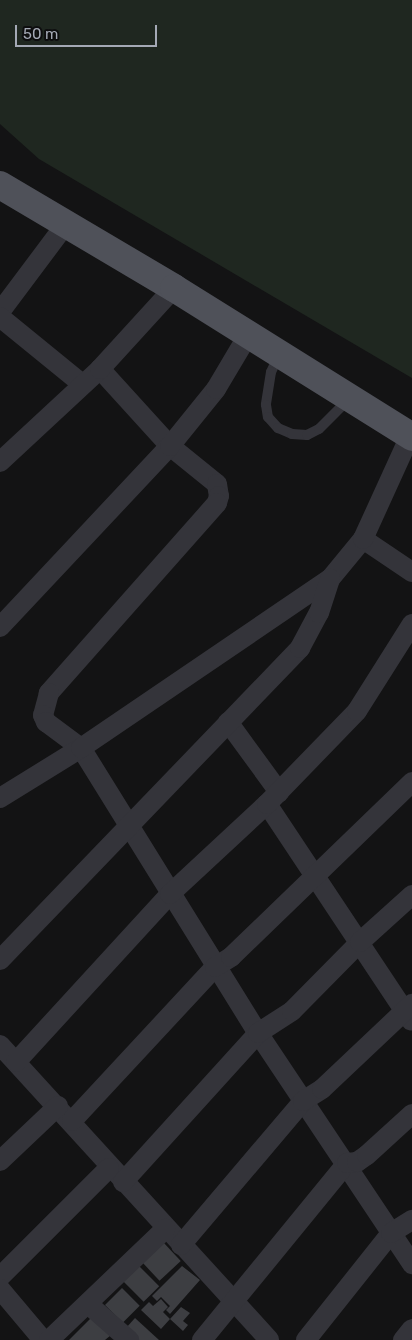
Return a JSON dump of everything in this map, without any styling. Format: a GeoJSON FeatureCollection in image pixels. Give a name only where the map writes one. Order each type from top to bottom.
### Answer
{"type":"FeatureCollection","features":[{"type":"Feature","properties":{"kind":"main road"},"geometry":{"type":"LineString","coordinates":[[0,185],[174,288],[411,436]]}},
{"type":"Feature","properties":{"kind":"street"},"geometry":{"type":"LineString","coordinates":[[0,312],[65,225]]}},
{"type":"Feature","properties":{"kind":"street"},"geometry":{"type":"LineString","coordinates":[[0,462],[81,383],[100,368],[174,288]]}},
{"type":"Feature","properties":{"kind":"street"},"geometry":{"type":"LineString","coordinates":[[0,317],[81,383]]}},
{"type":"Feature","properties":{"kind":"street"},"geometry":{"type":"LineString","coordinates":[[0,628],[170,446],[216,389],[248,335]]}},
{"type":"Feature","properties":{"kind":"street"},"geometry":{"type":"LineString","coordinates":[[100,368],[170,446],[218,484],[218,503],[49,693],[43,716],[46,722],[81,748],[129,823],[215,967],[412,1264]]}},
{"type":"Feature","properties":{"kind":"street"},"geometry":{"type":"LineString","coordinates":[[0,798],[81,748],[330,579],[363,539],[411,436]]}},
{"type":"Feature","properties":{"kind":"street"},"geometry":{"type":"LineString","coordinates":[[363,539],[412,572]]}},
{"type":"Feature","properties":{"kind":"street"},"geometry":{"type":"LineString","coordinates":[[0,960],[129,823],[300,648],[319,614],[330,579]]}},
{"type":"Feature","properties":{"kind":"street"},"geometry":{"type":"LineString","coordinates":[[16,1062],[170,894],[273,798],[357,711],[412,624]]}},
{"type":"Feature","properties":{"kind":"street"},"geometry":{"type":"LineString","coordinates":[[181,1245],[303,1101],[322,1089],[410,1013],[315,876],[273,798],[228,722]]}},
{"type":"Feature","properties":{"kind":"street"},"geometry":{"type":"LineString","coordinates":[[72,1121],[215,967],[231,957],[412,782]]}},
{"type":"Feature","properties":{"kind":"street"},"geometry":{"type":"LineString","coordinates":[[0,1277],[116,1175],[258,1033],[292,1011],[360,942],[412,895]]}},
{"type":"Feature","properties":{"kind":"street"},"geometry":{"type":"LineString","coordinates":[[0,1045],[72,1121],[116,1175],[234,1300],[269,1340]]}},
{"type":"Feature","properties":{"kind":"street"},"geometry":{"type":"LineString","coordinates":[[0,1161],[58,1106]]}},
{"type":"Feature","properties":{"kind":"street"},"geometry":{"type":"LineString","coordinates":[[202,1340],[346,1163],[357,1162],[367,1155],[412,1114]]}},
{"type":"Feature","properties":{"kind":"street"},"geometry":{"type":"LineString","coordinates":[[306,1340],[391,1233],[412,1220]]}},
{"type":"Feature","properties":{"kind":"street"},"geometry":{"type":"LineString","coordinates":[[49,1340],[166,1229]]}},
{"type":"Feature","properties":{"kind":"street"},"geometry":{"type":"LineString","coordinates":[[0,1288],[43,1340]]}},
{"type":"Feature","properties":{"kind":"street"},"geometry":{"type":"LineString","coordinates":[[88,1304],[128,1340]]}},
{"type":"Feature","properties":{"kind":"street"},"geometry":{"type":"LineString","coordinates":[[403,1340],[412,1329]]}},
{"type":"Feature","properties":{"kind":"lane"},"geometry":{"type":"LineString","coordinates":[[279,354],[270,372],[266,405],[268,417],[278,428],[292,434],[307,435],[319,430],[350,398]]}},
{"type":"Feature","properties":{"kind":"shaded area"},"geometry":{"type":"Polygon","coordinates":[[[0,0],[412,0],[412,378],[39,159],[0,124],[0,0]]]}},
{"type":"Feature","properties":{"kind":"building"},"geometry":{"type":"Polygon","coordinates":[[[163,1242],[181,1261],[160,1281],[142,1262],[163,1242]]]}},
{"type":"Feature","properties":{"kind":"building"},"geometry":{"type":"Polygon","coordinates":[[[138,1265],[159,1286],[144,1302],[122,1281],[138,1265]]]}},
{"type":"Feature","properties":{"kind":"building"},"geometry":{"type":"Polygon","coordinates":[[[182,1266],[200,1280],[170,1314],[166,1310],[170,1306],[161,1297],[157,1301],[152,1296],[182,1266]]]}},
{"type":"Feature","properties":{"kind":"building"},"geometry":{"type":"Polygon","coordinates":[[[122,1288],[140,1306],[123,1323],[105,1305],[122,1288]]]}},
{"type":"Feature","properties":{"kind":"building"},"geometry":{"type":"Polygon","coordinates":[[[161,1299],[168,1307],[163,1312],[170,1319],[161,1329],[141,1310],[149,1302],[153,1306],[161,1299]]]}},
{"type":"Feature","properties":{"kind":"building"},"geometry":{"type":"Polygon","coordinates":[[[181,1307],[190,1313],[183,1321],[188,1325],[183,1331],[170,1319],[181,1307]]]}},
{"type":"Feature","properties":{"kind":"building"},"geometry":{"type":"Polygon","coordinates":[[[93,1316],[111,1335],[105,1340],[69,1340],[93,1316]]]}},
{"type":"Feature","properties":{"kind":"building"},"geometry":{"type":"Polygon","coordinates":[[[135,1318],[159,1340],[139,1340],[126,1328],[135,1318]]]}}]}
